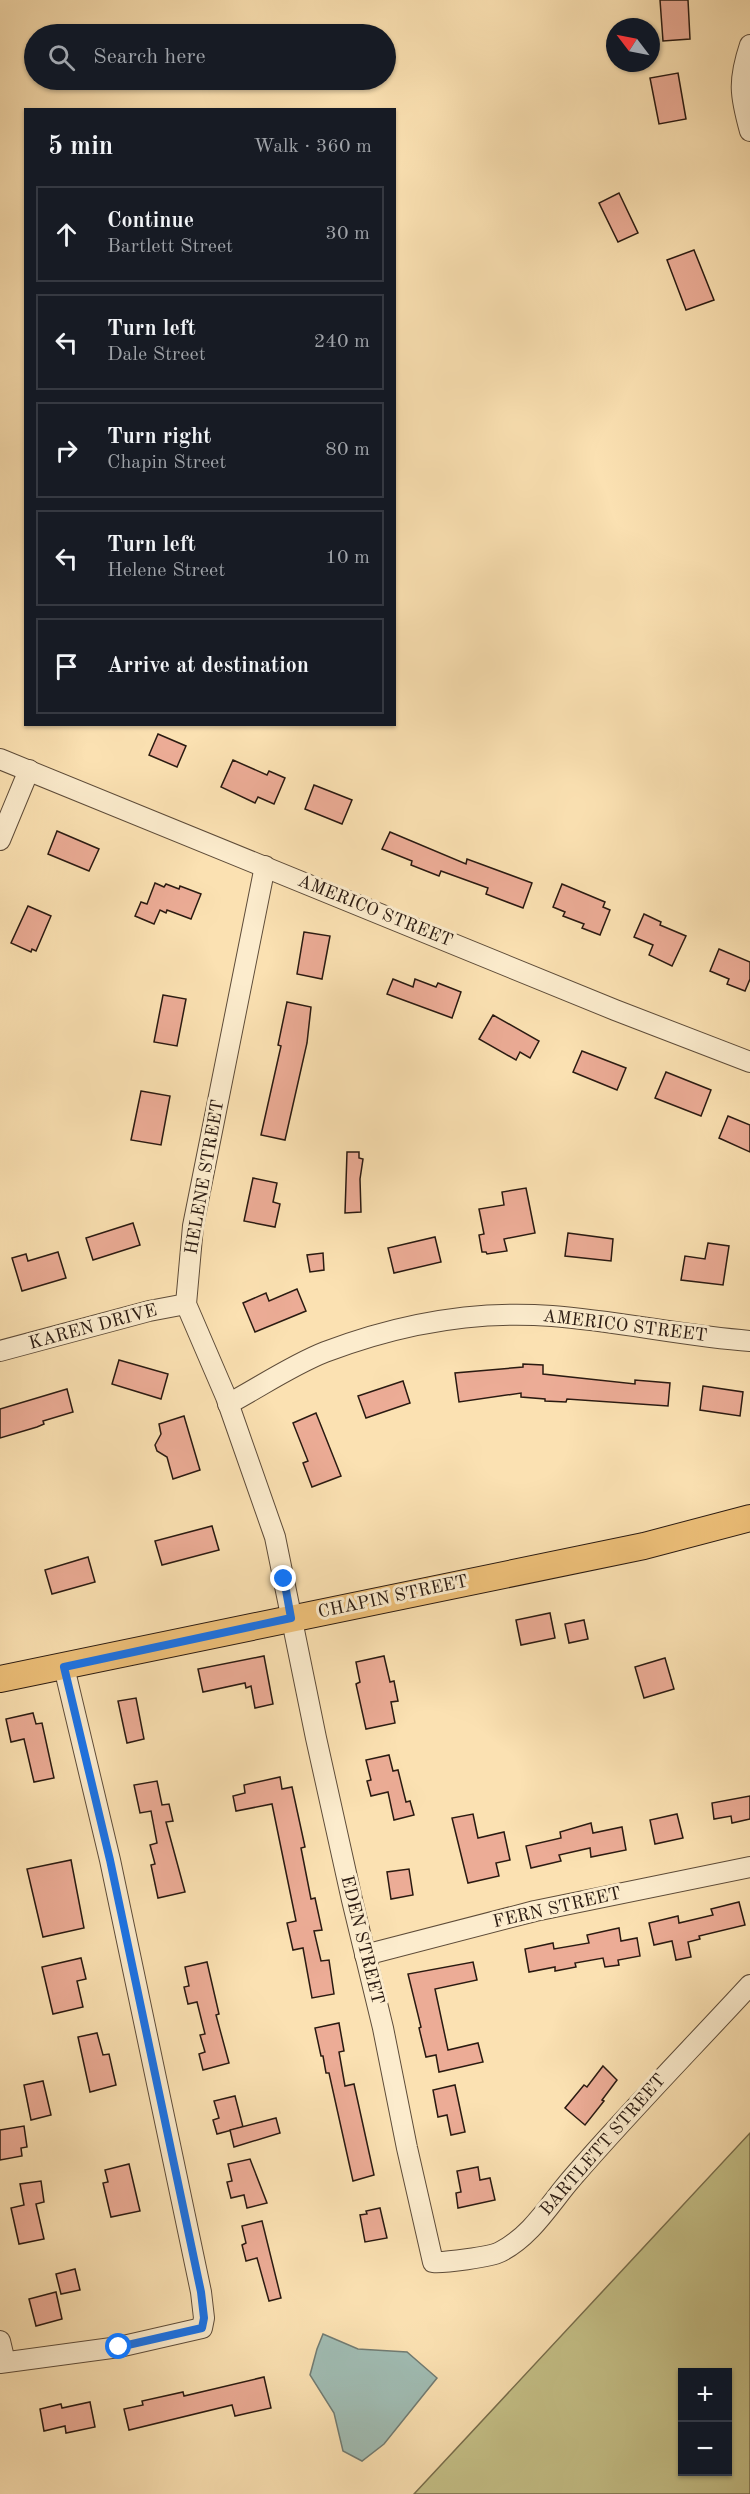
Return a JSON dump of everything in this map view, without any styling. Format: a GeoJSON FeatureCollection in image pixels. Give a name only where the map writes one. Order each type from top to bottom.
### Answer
{"type":"FeatureCollection","features":[{"type":"Feature","properties":{"kind":"main road","name":"CHAPIN STREET"},"geometry":{"type":"LineString","coordinates":[[0,1679],[644,1546],[750,1518]]}},
{"type":"Feature","properties":{"kind":"street"},"geometry":{"type":"LineString","coordinates":[[750,45],[742,71],[740,88],[750,131]]}},
{"type":"Feature","properties":{"kind":"street","name":"AMERICO STREET"},"geometry":{"type":"LineString","coordinates":[[0,759],[615,1010],[750,1062]]}},
{"type":"Feature","properties":{"kind":"street"},"geometry":{"type":"LineString","coordinates":[[0,840],[29,770]]}},
{"type":"Feature","properties":{"kind":"street","name":"HELENE STREET"},"geometry":{"type":"LineString","coordinates":[[265,866],[193,1226],[186,1304],[228,1404],[275,1537],[291,1618]]}},
{"type":"Feature","properties":{"kind":"street","name":"KAREN DRIVE"},"geometry":{"type":"LineString","coordinates":[[0,1352],[149,1311],[186,1304]]}},
{"type":"Feature","properties":{"kind":"street","name":"AMERICO STREET"},"geometry":{"type":"LineString","coordinates":[[228,1404],[323,1353],[403,1326],[442,1320],[550,1316],[750,1341]]}},
{"type":"Feature","properties":{"kind":"street","name":"EDEN STREET"},"geometry":{"type":"LineString","coordinates":[[291,1618],[433,2262]]}},
{"type":"Feature","properties":{"kind":"street"},"geometry":{"type":"LineString","coordinates":[[0,2342],[3,2363],[119,2347],[202,2328],[204,2318],[110,1860],[64,1667]]}},
{"type":"Feature","properties":{"kind":"street","name":"FERN STREET"},"geometry":{"type":"LineString","coordinates":[[365,1955],[535,1911],[750,1867]]}},
{"type":"Feature","properties":{"kind":"street","name":"BARTLETT STREET"},"geometry":{"type":"LineString","coordinates":[[433,2262],[444,2263],[499,2253],[520,2238],[541,2217],[573,2176],[647,2093],[750,1985]]}},
{"type":"Feature","properties":{"kind":"shaded area"},"geometry":{"type":"Polygon","coordinates":[[[750,2133],[750,2494],[414,2494],[750,2133]]]}},
{"type":"Feature","properties":{"kind":"water"},"geometry":{"type":"Polygon","coordinates":[[[323,2334],[358,2349],[407,2352],[437,2378],[384,2444],[362,2461],[343,2451],[334,2413],[310,2375],[323,2334]]]}},
{"type":"Feature","properties":{"kind":"building"},"geometry":{"type":"Polygon","coordinates":[[[660,0],[688,0],[690,39],[663,41],[660,0]]]}},
{"type":"Feature","properties":{"kind":"building"},"geometry":{"type":"Polygon","coordinates":[[[678,73],[686,119],[659,124],[650,78],[678,73]]]}},
{"type":"Feature","properties":{"kind":"building"},"geometry":{"type":"Polygon","coordinates":[[[619,193],[638,233],[618,242],[599,203],[619,193]]]}},
{"type":"Feature","properties":{"kind":"building"},"geometry":{"type":"Polygon","coordinates":[[[694,250],[714,300],[686,310],[667,260],[694,250]]]}},
{"type":"Feature","properties":{"kind":"building"},"geometry":{"type":"Polygon","coordinates":[[[158,734],[186,746],[177,767],[149,755],[158,734]]]}},
{"type":"Feature","properties":{"kind":"building"},"geometry":{"type":"Polygon","coordinates":[[[233,760],[267,775],[269,771],[285,778],[274,804],[258,797],[255,803],[221,787],[233,760]]]}},
{"type":"Feature","properties":{"kind":"building"},"geometry":{"type":"Polygon","coordinates":[[[314,785],[352,800],[342,824],[305,809],[314,785]]]}},
{"type":"Feature","properties":{"kind":"building"},"geometry":{"type":"Polygon","coordinates":[[[57,831],[99,849],[89,871],[48,854],[57,831]]]}},
{"type":"Feature","properties":{"kind":"building"},"geometry":{"type":"Polygon","coordinates":[[[390,832],[466,864],[467,859],[532,883],[523,908],[486,894],[488,888],[441,871],[439,876],[411,865],[412,861],[382,849],[390,832]]]}},
{"type":"Feature","properties":{"kind":"building"},"geometry":{"type":"Polygon","coordinates":[[[155,883],[179,889],[180,886],[201,894],[191,919],[167,910],[166,913],[160,910],[154,924],[135,916],[141,902],[147,904],[155,883]]]}},
{"type":"Feature","properties":{"kind":"building"},"geometry":{"type":"Polygon","coordinates":[[[562,884],[605,902],[603,907],[610,910],[600,935],[582,928],[584,924],[563,916],[565,912],[553,907],[562,884]]]}},
{"type":"Feature","properties":{"kind":"building"},"geometry":{"type":"Polygon","coordinates":[[[28,906],[51,916],[36,951],[32,949],[31,952],[11,943],[28,906]]]}},
{"type":"Feature","properties":{"kind":"building"},"geometry":{"type":"Polygon","coordinates":[[[644,914],[661,922],[660,925],[686,936],[672,966],[649,955],[653,945],[634,937],[644,914]]]}},
{"type":"Feature","properties":{"kind":"building"},"geometry":{"type":"Polygon","coordinates":[[[304,932],[330,936],[322,979],[297,974],[304,932]]]}},
{"type":"Feature","properties":{"kind":"building"},"geometry":{"type":"Polygon","coordinates":[[[719,949],[750,962],[750,979],[745,991],[727,984],[729,979],[710,971],[719,949]]]}},
{"type":"Feature","properties":{"kind":"building"},"geometry":{"type":"Polygon","coordinates":[[[393,979],[413,987],[415,979],[436,987],[438,983],[461,992],[452,1018],[387,994],[393,979]]]}},
{"type":"Feature","properties":{"kind":"building"},"geometry":{"type":"Polygon","coordinates":[[[163,995],[186,999],[177,1046],[154,1042],[163,995]]]}},
{"type":"Feature","properties":{"kind":"building"},"geometry":{"type":"Polygon","coordinates":[[[287,1002],[311,1007],[307,1043],[285,1140],[261,1135],[281,1046],[278,1045],[287,1002]]]}},
{"type":"Feature","properties":{"kind":"building"},"geometry":{"type":"Polygon","coordinates":[[[493,1015],[539,1041],[530,1058],[520,1052],[516,1060],[479,1039],[493,1015]]]}},
{"type":"Feature","properties":{"kind":"building"},"geometry":{"type":"Polygon","coordinates":[[[582,1051],[626,1068],[617,1090],[573,1072],[582,1051]]]}},
{"type":"Feature","properties":{"kind":"building"},"geometry":{"type":"Polygon","coordinates":[[[666,1072],[711,1090],[701,1116],[655,1098],[666,1072]]]}},
{"type":"Feature","properties":{"kind":"building"},"geometry":{"type":"Polygon","coordinates":[[[141,1091],[170,1096],[161,1145],[131,1140],[141,1091]]]}},
{"type":"Feature","properties":{"kind":"building"},"geometry":{"type":"Polygon","coordinates":[[[728,1116],[750,1125],[750,1152],[719,1138],[728,1116]]]}},
{"type":"Feature","properties":{"kind":"building"},"geometry":{"type":"Polygon","coordinates":[[[347,1152],[359,1152],[359,1158],[363,1159],[360,1179],[361,1212],[345,1213],[347,1152]]]}},
{"type":"Feature","properties":{"kind":"building"},"geometry":{"type":"Polygon","coordinates":[[[253,1178],[277,1183],[273,1202],[280,1204],[275,1227],[244,1221],[253,1178]]]}},
{"type":"Feature","properties":{"kind":"building"},"geometry":{"type":"Polygon","coordinates":[[[526,1188],[535,1233],[504,1239],[507,1251],[487,1254],[482,1252],[479,1235],[484,1234],[479,1209],[504,1205],[502,1192],[526,1188]]]}},
{"type":"Feature","properties":{"kind":"building"},"geometry":{"type":"Polygon","coordinates":[[[133,1223],[140,1245],[93,1260],[86,1238],[133,1223]]]}},
{"type":"Feature","properties":{"kind":"building"},"geometry":{"type":"Polygon","coordinates":[[[568,1233],[613,1239],[611,1261],[565,1256],[568,1233]]]}},
{"type":"Feature","properties":{"kind":"building"},"geometry":{"type":"Polygon","coordinates":[[[435,1237],[441,1262],[394,1273],[388,1248],[435,1237]]]}},
{"type":"Feature","properties":{"kind":"building"},"geometry":{"type":"Polygon","coordinates":[[[708,1243],[729,1246],[723,1285],[681,1280],[685,1256],[705,1259],[708,1243]]]}},
{"type":"Feature","properties":{"kind":"building"},"geometry":{"type":"Polygon","coordinates":[[[58,1252],[66,1278],[22,1291],[12,1258],[26,1254],[28,1261],[58,1252]]]}},
{"type":"Feature","properties":{"kind":"building"},"geometry":{"type":"Polygon","coordinates":[[[323,1253],[324,1270],[310,1272],[307,1255],[323,1253]]]}},
{"type":"Feature","properties":{"kind":"building"},"geometry":{"type":"Polygon","coordinates":[[[297,1289],[306,1311],[255,1332],[243,1303],[266,1293],[269,1301],[297,1289]]]}},
{"type":"Feature","properties":{"kind":"building"},"geometry":{"type":"Polygon","coordinates":[[[119,1360],[168,1374],[161,1399],[112,1384],[119,1360]]]}},
{"type":"Feature","properties":{"kind":"building"},"geometry":{"type":"Polygon","coordinates":[[[523,1364],[543,1365],[543,1374],[635,1384],[635,1380],[670,1383],[668,1406],[567,1399],[566,1402],[545,1401],[545,1399],[521,1397],[521,1393],[459,1402],[455,1373],[523,1367],[523,1364]]]}},
{"type":"Feature","properties":{"kind":"building"},"geometry":{"type":"Polygon","coordinates":[[[403,1381],[410,1403],[366,1418],[358,1396],[403,1381]]]}},
{"type":"Feature","properties":{"kind":"building"},"geometry":{"type":"Polygon","coordinates":[[[703,1386],[743,1392],[740,1416],[700,1410],[703,1386]]]}},
{"type":"Feature","properties":{"kind":"building"},"geometry":{"type":"Polygon","coordinates":[[[67,1389],[73,1412],[43,1421],[44,1424],[37,1427],[0,1438],[0,1409],[67,1389]]]}},
{"type":"Feature","properties":{"kind":"building"},"geometry":{"type":"Polygon","coordinates":[[[316,1413],[341,1476],[312,1487],[303,1463],[308,1461],[293,1423],[316,1413]]]}},
{"type":"Feature","properties":{"kind":"building"},"geometry":{"type":"Polygon","coordinates":[[[184,1416],[200,1470],[173,1479],[167,1457],[157,1451],[155,1445],[161,1434],[159,1424],[184,1416]]]}},
{"type":"Feature","properties":{"kind":"building"},"geometry":{"type":"Polygon","coordinates":[[[212,1526],[219,1550],[162,1565],[155,1541],[212,1526]]]}},
{"type":"Feature","properties":{"kind":"building"},"geometry":{"type":"Polygon","coordinates":[[[88,1557],[95,1582],[52,1594],[45,1570],[88,1557]]]}},
{"type":"Feature","properties":{"kind":"building"},"geometry":{"type":"Polygon","coordinates":[[[550,1613],[555,1638],[521,1645],[516,1620],[550,1613]]]}},
{"type":"Feature","properties":{"kind":"building"},"geometry":{"type":"Polygon","coordinates":[[[584,1620],[588,1639],[569,1643],[565,1624],[584,1620]]]}},
{"type":"Feature","properties":{"kind":"building"},"geometry":{"type":"Polygon","coordinates":[[[264,1656],[273,1704],[255,1708],[251,1686],[246,1688],[245,1683],[203,1692],[198,1669],[264,1656]]]}},
{"type":"Feature","properties":{"kind":"building"},"geometry":{"type":"Polygon","coordinates":[[[384,1656],[390,1682],[394,1681],[398,1701],[391,1702],[395,1723],[366,1729],[356,1684],[360,1682],[356,1662],[384,1656]]]}},
{"type":"Feature","properties":{"kind":"building"},"geometry":{"type":"Polygon","coordinates":[[[665,1658],[674,1689],[644,1698],[635,1667],[665,1658]]]}},
{"type":"Feature","properties":{"kind":"building"},"geometry":{"type":"Polygon","coordinates":[[[136,1698],[144,1739],[127,1743],[118,1701],[136,1698]]]}},
{"type":"Feature","properties":{"kind":"building"},"geometry":{"type":"Polygon","coordinates":[[[33,1713],[36,1724],[42,1723],[54,1778],[34,1782],[24,1739],[11,1742],[6,1719],[33,1713]]]}},
{"type":"Feature","properties":{"kind":"building"},"geometry":{"type":"Polygon","coordinates":[[[389,1755],[393,1771],[398,1770],[406,1802],[410,1801],[414,1815],[394,1820],[388,1792],[371,1796],[367,1781],[371,1780],[366,1760],[389,1755]]]}},
{"type":"Feature","properties":{"kind":"building"},"geometry":{"type":"Polygon","coordinates":[[[280,1777],[282,1789],[292,1787],[305,1847],[301,1848],[311,1899],[315,1898],[322,1930],[314,1931],[321,1961],[329,1960],[334,1994],[312,1998],[303,1948],[293,1950],[287,1923],[296,1921],[272,1804],[236,1811],[233,1796],[245,1793],[244,1785],[280,1777]]]}},
{"type":"Feature","properties":{"kind":"building"},"geometry":{"type":"Polygon","coordinates":[[[157,1781],[162,1805],[169,1804],[173,1821],[166,1822],[185,1892],[158,1898],[151,1865],[155,1864],[150,1845],[157,1843],[151,1811],[140,1813],[134,1785],[157,1781]]]}},
{"type":"Feature","properties":{"kind":"building"},"geometry":{"type":"Polygon","coordinates":[[[750,1796],[750,1819],[732,1823],[731,1816],[714,1819],[712,1803],[750,1796]]]}},
{"type":"Feature","properties":{"kind":"building"},"geometry":{"type":"Polygon","coordinates":[[[473,1814],[478,1838],[504,1832],[510,1860],[496,1863],[499,1876],[468,1883],[452,1818],[473,1814]]]}},
{"type":"Feature","properties":{"kind":"building"},"geometry":{"type":"Polygon","coordinates":[[[677,1814],[683,1838],[655,1844],[650,1820],[677,1814]]]}},
{"type":"Feature","properties":{"kind":"building"},"geometry":{"type":"Polygon","coordinates":[[[591,1823],[593,1833],[622,1827],[626,1850],[591,1857],[590,1848],[559,1855],[561,1861],[531,1868],[526,1846],[561,1838],[560,1832],[591,1823]]]}},
{"type":"Feature","properties":{"kind":"building"},"geometry":{"type":"Polygon","coordinates":[[[71,1860],[84,1928],[43,1937],[27,1869],[71,1860]]]}},
{"type":"Feature","properties":{"kind":"building"},"geometry":{"type":"Polygon","coordinates":[[[409,1869],[413,1895],[391,1899],[387,1872],[409,1869]]]}},
{"type":"Feature","properties":{"kind":"building"},"geometry":{"type":"Polygon","coordinates":[[[739,1902],[745,1925],[699,1936],[700,1939],[688,1942],[691,1957],[676,1960],[672,1941],[654,1945],[649,1923],[678,1916],[679,1923],[713,1915],[711,1909],[739,1902]]]}},
{"type":"Feature","properties":{"kind":"building"},"geometry":{"type":"Polygon","coordinates":[[[619,1928],[621,1941],[637,1938],[640,1956],[618,1960],[619,1965],[605,1967],[603,1958],[575,1963],[576,1967],[555,1971],[555,1967],[529,1972],[525,1949],[553,1943],[554,1949],[589,1943],[587,1935],[619,1928]]]}},
{"type":"Feature","properties":{"kind":"building"},"geometry":{"type":"Polygon","coordinates":[[[81,1958],[86,1979],[77,1981],[83,2007],[53,2014],[42,1967],[81,1958]]]}},
{"type":"Feature","properties":{"kind":"building"},"geometry":{"type":"Polygon","coordinates":[[[207,1962],[219,2014],[216,2015],[229,2063],[203,2070],[199,2054],[205,2052],[200,2035],[205,2034],[197,2002],[188,2004],[184,1987],[189,1986],[185,1967],[207,1962]]]}},
{"type":"Feature","properties":{"kind":"building"},"geometry":{"type":"Polygon","coordinates":[[[473,1962],[477,1980],[435,1989],[448,2050],[478,2043],[483,2062],[439,2072],[436,2055],[426,2057],[408,1974],[473,1962]]]}},
{"type":"Feature","properties":{"kind":"building"},"geometry":{"type":"Polygon","coordinates":[[[339,2023],[344,2051],[339,2052],[345,2086],[354,2084],[374,2175],[353,2181],[329,2073],[326,2073],[315,2028],[339,2023]]]}},
{"type":"Feature","properties":{"kind":"building"},"geometry":{"type":"Polygon","coordinates":[[[97,2033],[103,2055],[109,2054],[116,2085],[90,2092],[78,2037],[97,2033]]]}},
{"type":"Feature","properties":{"kind":"building"},"geometry":{"type":"Polygon","coordinates":[[[603,2066],[617,2080],[585,2125],[565,2108],[584,2085],[587,2087],[603,2066]]]}},
{"type":"Feature","properties":{"kind":"building"},"geometry":{"type":"Polygon","coordinates":[[[43,2081],[51,2115],[31,2120],[24,2085],[43,2081]]]}},
{"type":"Feature","properties":{"kind":"building"},"geometry":{"type":"Polygon","coordinates":[[[455,2085],[465,2132],[451,2135],[447,2115],[438,2117],[433,2090],[455,2085]]]}},
{"type":"Feature","properties":{"kind":"building"},"geometry":{"type":"Polygon","coordinates":[[[235,2096],[243,2127],[217,2134],[213,2120],[219,2118],[214,2101],[235,2096]]]}},
{"type":"Feature","properties":{"kind":"building"},"geometry":{"type":"Polygon","coordinates":[[[276,2118],[280,2133],[234,2147],[230,2130],[276,2118]]]}},
{"type":"Feature","properties":{"kind":"building"},"geometry":{"type":"Polygon","coordinates":[[[24,2126],[27,2147],[21,2148],[22,2156],[0,2160],[0,2130],[24,2126]]]}},
{"type":"Feature","properties":{"kind":"building"},"geometry":{"type":"Polygon","coordinates":[[[250,2159],[267,2203],[247,2208],[244,2195],[231,2198],[227,2182],[232,2181],[228,2164],[250,2159]]]}},
{"type":"Feature","properties":{"kind":"building"},"geometry":{"type":"Polygon","coordinates":[[[129,2164],[140,2211],[111,2217],[103,2183],[108,2182],[105,2170],[129,2164]]]}},
{"type":"Feature","properties":{"kind":"building"},"geometry":{"type":"Polygon","coordinates":[[[478,2167],[480,2180],[490,2178],[495,2200],[458,2208],[456,2193],[461,2192],[457,2171],[478,2167]]]}},
{"type":"Feature","properties":{"kind":"building"},"geometry":{"type":"Polygon","coordinates":[[[41,2181],[44,2202],[36,2204],[44,2239],[19,2244],[11,2208],[24,2205],[20,2184],[41,2181]]]}},
{"type":"Feature","properties":{"kind":"building"},"geometry":{"type":"Polygon","coordinates":[[[380,2208],[387,2238],[365,2242],[360,2215],[380,2208]]]}},
{"type":"Feature","properties":{"kind":"building"},"geometry":{"type":"Polygon","coordinates":[[[262,2221],[281,2298],[269,2301],[257,2258],[246,2261],[242,2245],[246,2243],[242,2226],[262,2221]]]}},
{"type":"Feature","properties":{"kind":"building"},"geometry":{"type":"Polygon","coordinates":[[[75,2269],[80,2290],[61,2294],[56,2274],[75,2269]]]}},
{"type":"Feature","properties":{"kind":"building"},"geometry":{"type":"Polygon","coordinates":[[[56,2292],[62,2319],[36,2326],[29,2299],[56,2292]]]}},
{"type":"Feature","properties":{"kind":"building"},"geometry":{"type":"Polygon","coordinates":[[[264,2377],[271,2408],[235,2416],[232,2405],[129,2430],[124,2409],[143,2405],[142,2401],[183,2392],[184,2396],[264,2377]]]}},
{"type":"Feature","properties":{"kind":"building"},"geometry":{"type":"Polygon","coordinates":[[[90,2402],[95,2427],[66,2433],[65,2426],[44,2431],[40,2409],[61,2404],[62,2408],[90,2402]]]}},
{"type":"Feature","properties":{"kind":"route"},"geometry":{"type":"LineString","coordinates":[[119,2347],[202,2328],[204,2318],[201,2292],[110,1860],[64,1667],[291,1618],[284,1579]]}}]}
